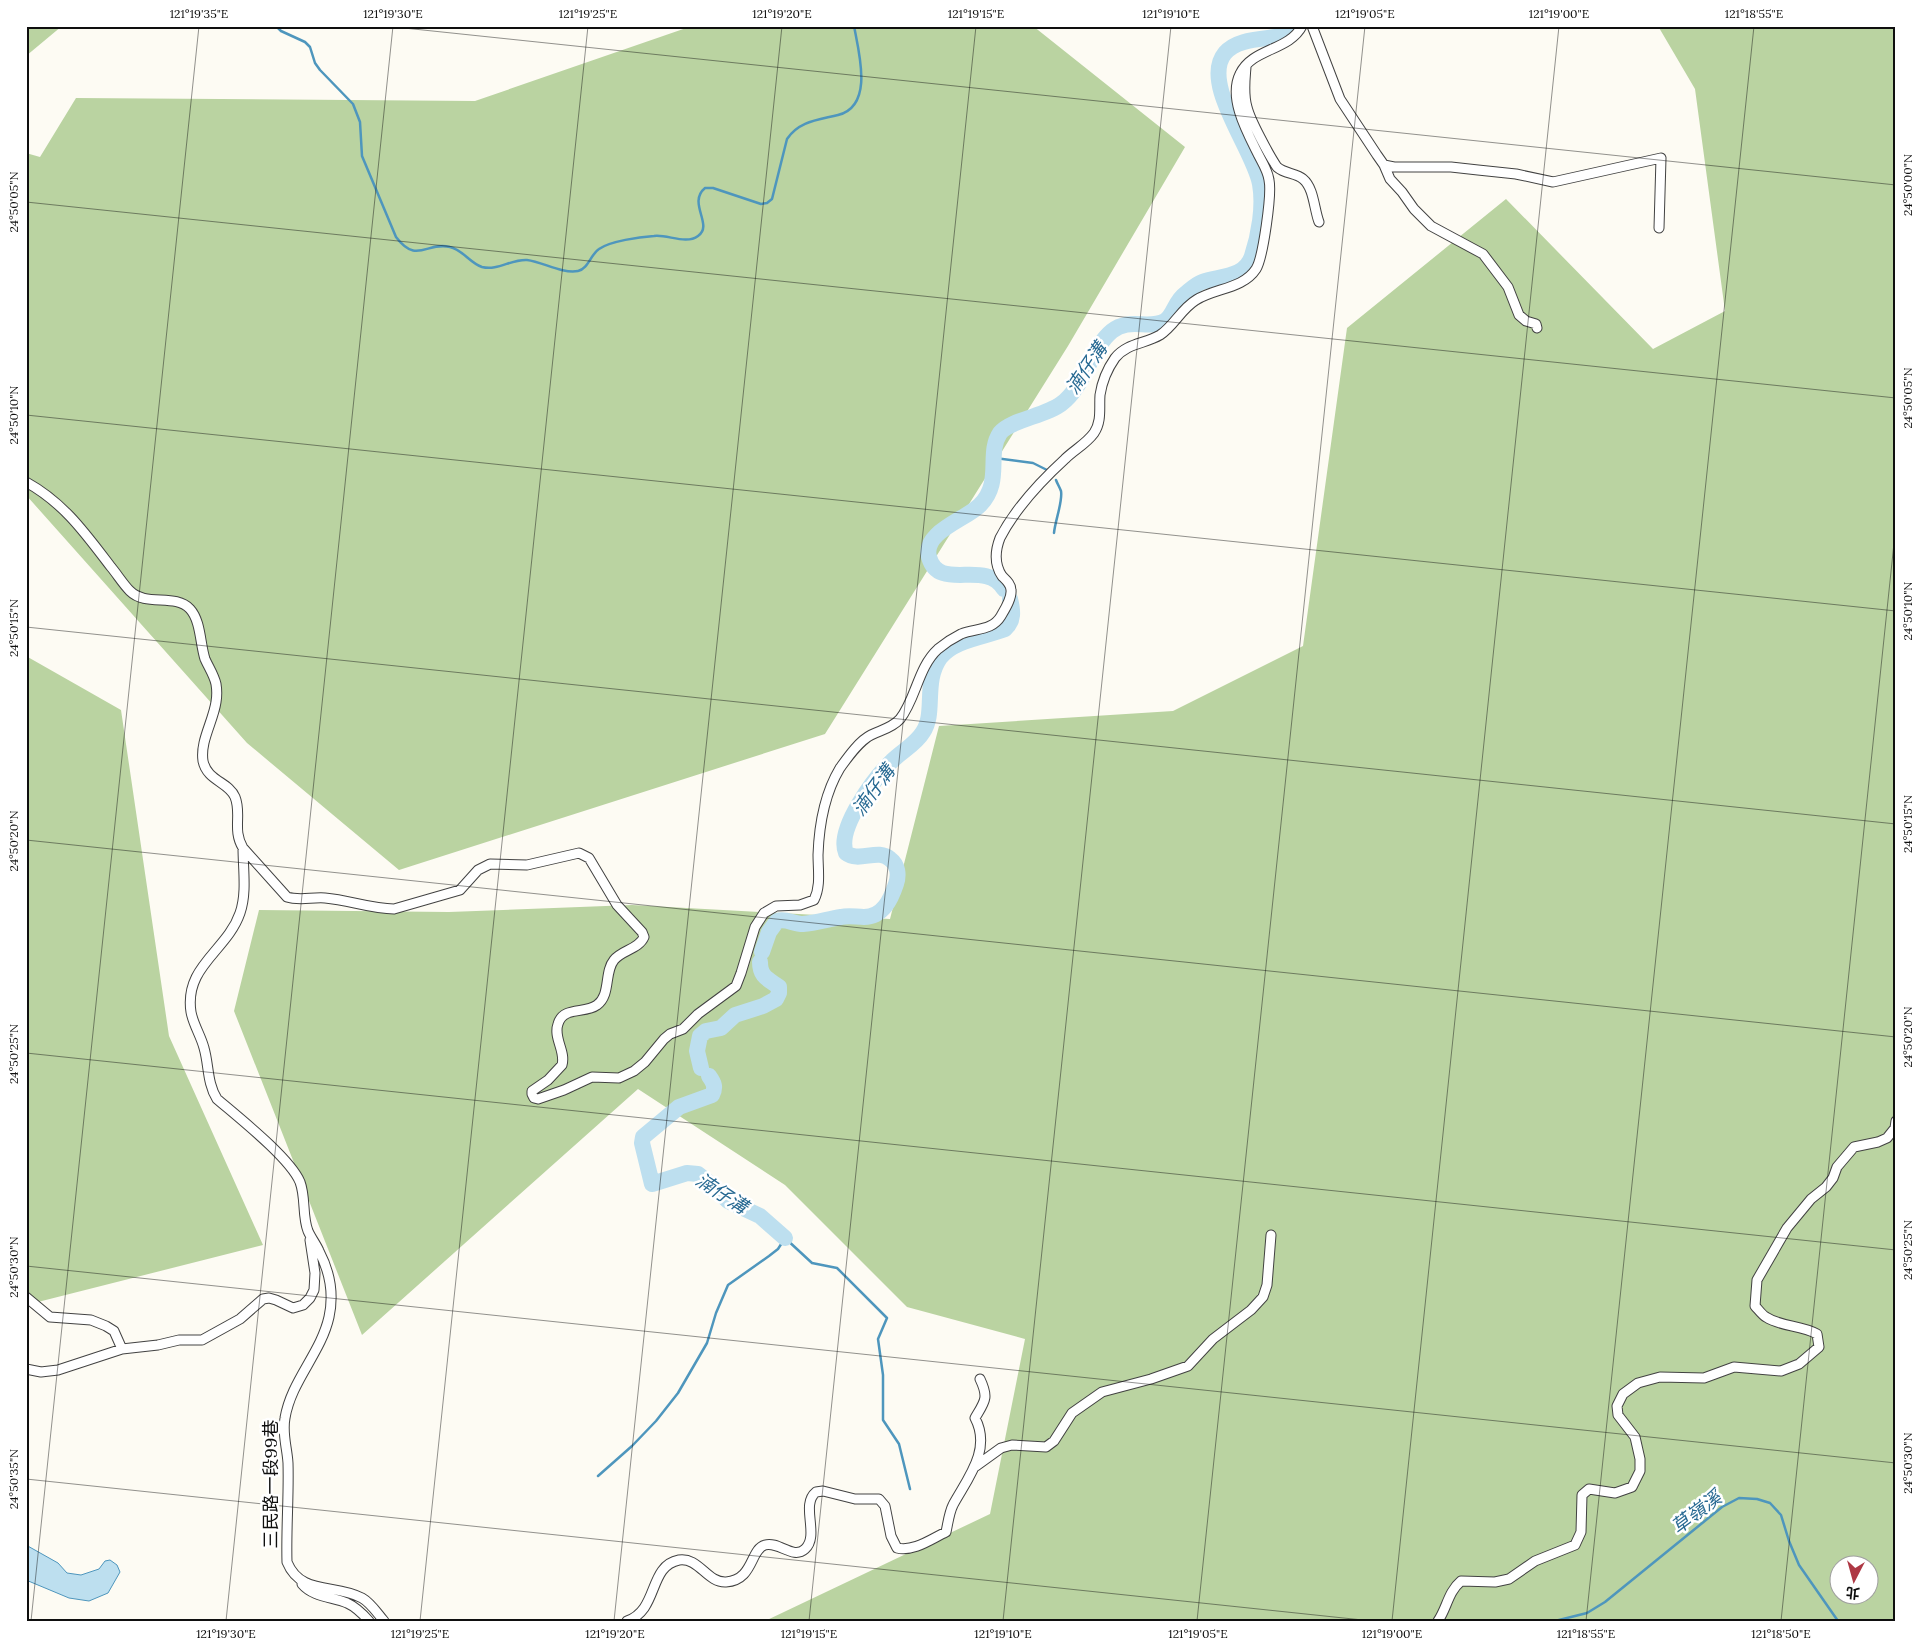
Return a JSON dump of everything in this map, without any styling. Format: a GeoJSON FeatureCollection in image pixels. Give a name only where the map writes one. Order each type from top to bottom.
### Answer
{"type":"FeatureCollection","features":[{"type":"Feature","properties":{"kind":"street"},"geometry":{"type":"LineString","coordinates":[[243,848],[287,897],[293,899],[327,898],[383,909],[401,908],[460,890],[478,870],[490,864],[527,865],[569,854],[579,853],[585,855],[595,866],[617,905],[642,932],[644,937],[638,945],[615,958],[611,965],[602,1000],[598,1005],[562,1016],[556,1031],[562,1052],[562,1065],[532,1094],[534,1098],[538,1098],[564,1090],[592,1077],[618,1078],[634,1071],[645,1062],[670,1034],[683,1029],[698,1014],[736,986],[742,974],[755,927],[764,913],[776,906],[800,906],[814,900],[818,892],[820,830],[833,780],[842,765],[864,740],[897,722],[907,708],[931,656],[940,647],[960,634],[985,629],[999,620],[1008,602],[1011,588],[996,566],[996,552],[1000,539],[1013,518],[1037,489],[1064,460],[1096,431],[1100,420],[1100,394],[1114,359],[1122,350],[1157,337],[1166,331],[1189,305],[1199,298],[1235,285],[1247,278],[1255,270],[1261,257],[1263,245],[1269,180],[1239,110],[1237,91],[1239,75],[1254,59],[1290,41],[1302,26]]}},
{"type":"Feature","properties":{"kind":"street"},"geometry":{"type":"LineString","coordinates":[[1312,26],[1336,91],[1384,164],[1390,178],[1414,209],[1431,226],[1483,254],[1508,287],[1519,315],[1526,321],[1536,324],[1537,328]]}},
{"type":"Feature","properties":{"kind":"street"},"geometry":{"type":"LineString","coordinates":[[1246,66],[1245,94],[1249,113],[1277,167],[1282,171],[1302,178],[1310,189],[1319,222]]}},
{"type":"Feature","properties":{"kind":"street"},"geometry":{"type":"LineString","coordinates":[[1384,164],[1394,167],[1451,167],[1516,174],[1553,182],[1661,158],[1659,228]]}},
{"type":"Feature","properties":{"kind":"street","name":"三民路一段99巷"},"geometry":{"type":"LineString","coordinates":[[26,482],[54,499],[73,519],[130,591],[144,599],[176,602],[191,610],[196,619],[205,658],[216,685],[216,703],[204,744],[204,763],[207,771],[234,794],[237,802],[238,840],[243,848],[242,903],[240,914],[231,931],[200,969],[193,984],[190,999],[191,1014],[205,1049],[212,1091],[217,1099],[272,1147],[300,1182],[308,1232],[320,1251],[329,1274],[332,1296],[329,1318],[322,1336],[289,1400],[283,1434],[288,1462],[287,1562],[291,1572],[299,1580]]}},
{"type":"Feature","properties":{"kind":"street"},"geometry":{"type":"LineString","coordinates":[[1438,1621],[1453,1588],[1461,1581],[1495,1582],[1509,1579],[1535,1561],[1576,1546],[1581,1532],[1582,1495],[1590,1490],[1615,1493],[1632,1487],[1640,1471],[1640,1459],[1635,1437],[1618,1415],[1617,1406],[1623,1394],[1638,1383],[1660,1376],[1704,1378],[1734,1367],[1781,1371],[1799,1364],[1813,1354],[1819,1347],[1817,1334],[1810,1330],[1764,1317],[1755,1306],[1757,1280],[1787,1228],[1811,1199],[1826,1187],[1833,1178],[1837,1167],[1854,1147],[1887,1138],[1895,1128],[1896,1121]]}},
{"type":"Feature","properties":{"kind":"street"},"geometry":{"type":"LineString","coordinates":[[26,1369],[41,1372],[58,1370],[122,1349],[158,1345],[179,1340],[202,1340],[240,1319],[263,1298],[276,1300],[293,1308],[303,1306],[314,1290],[315,1273],[308,1232]]}},
{"type":"Feature","properties":{"kind":"street"},"geometry":{"type":"LineString","coordinates":[[976,1466],[1001,1448],[1012,1445],[1046,1447],[1054,1441],[1072,1413],[1086,1401],[1102,1392],[1151,1379],[1188,1366],[1213,1339],[1250,1310],[1263,1297],[1267,1285],[1271,1234]]}},
{"type":"Feature","properties":{"kind":"street"},"geometry":{"type":"LineString","coordinates":[[26,1297],[50,1317],[84,1319],[106,1326],[114,1331],[122,1349]]}},
{"type":"Feature","properties":{"kind":"street"},"geometry":{"type":"LineString","coordinates":[[627,1621],[640,1614],[647,1606],[656,1580],[671,1563],[679,1560],[688,1561],[700,1567],[714,1579],[728,1582],[745,1574],[758,1549],[764,1545],[778,1545],[797,1553],[803,1551],[808,1546],[810,1536],[810,1499],[816,1492],[823,1491],[856,1499],[879,1499],[885,1506],[891,1536],[897,1548],[905,1550],[912,1548],[946,1532],[952,1507],[976,1466],[981,1439],[980,1426],[975,1418],[986,1399],[986,1390],[980,1379]]}},
{"type":"Feature","properties":{"kind":"street"},"geometry":{"type":"LineString","coordinates":[[299,1580],[306,1588],[348,1604],[360,1611],[369,1621]]}},
{"type":"Feature","properties":{"kind":"street"},"geometry":{"type":"LineString","coordinates":[[299,1580],[360,1597],[368,1602],[384,1621]]}},
{"type":"Feature","properties":{"kind":"green space"},"geometry":{"type":"Polygon","coordinates":[[[26,26],[62,26],[26,56],[26,26]]]}},
{"type":"Feature","properties":{"kind":"green space"},"geometry":{"type":"Polygon","coordinates":[[[692,26],[1033,26],[1185,147],[1068,346],[825,734],[399,870],[247,743],[26,495],[26,153],[40,157],[76,98],[475,101],[692,26]]]}},
{"type":"Feature","properties":{"kind":"green space"},"geometry":{"type":"Polygon","coordinates":[[[1658,26],[1896,26],[1896,1621],[765,1621],[990,1514],[1025,1339],[907,1307],[785,1185],[638,1089],[362,1335],[234,1011],[259,910],[449,912],[632,905],[890,919],[939,726],[1173,711],[1303,646],[1347,328],[1506,199],[1653,349],[1725,311],[1695,89],[1658,26]]]}},
{"type":"Feature","properties":{"kind":"green space"},"geometry":{"type":"Polygon","coordinates":[[[26,656],[121,710],[169,1036],[263,1245],[26,1305],[26,656]]]}},
{"type":"Feature","properties":{"kind":"water"},"geometry":{"type":"Polygon","coordinates":[[[26,1545],[58,1563],[67,1573],[81,1575],[99,1569],[105,1561],[110,1560],[117,1565],[120,1572],[108,1593],[89,1601],[69,1598],[26,1580],[26,1545]]]}},
{"type":"Feature","properties":{"kind":"waterway"},"geometry":{"type":"LineString","coordinates":[[276,26],[281,31],[305,42],[310,47],[315,63],[320,70],[353,104],[360,122],[362,156],[396,237],[403,245],[410,250],[416,251],[442,246],[450,247],[459,251],[474,263],[488,268],[527,260],[566,271],[581,270],[599,249],[633,238],[659,236],[693,239],[702,231],[699,200],[700,194],[705,188],[713,188],[761,204],[767,203],[772,199],[787,139],[792,133],[809,122],[838,115],[849,110],[856,101],[860,90],[861,64],[854,26]]}},
{"type":"Feature","properties":{"kind":"waterway","name":"湳仔溝"},"geometry":{"type":"LineString","coordinates":[[1004,589],[996,580],[986,576],[942,573],[934,567],[929,557],[929,548],[932,540],[947,527],[974,510],[987,496],[993,478],[994,450],[1000,433],[1019,421],[1046,412],[1061,404],[1076,387],[1098,347],[1112,331],[1125,325],[1152,324],[1165,321],[1182,297],[1195,286],[1202,282],[1231,275],[1249,263],[1259,230],[1260,184],[1256,170],[1224,99],[1219,81],[1219,66],[1225,53],[1238,44],[1285,35],[1292,26]]}},
{"type":"Feature","properties":{"kind":"waterway"},"geometry":{"type":"LineString","coordinates":[[995,458],[1033,463],[1049,471]]}},
{"type":"Feature","properties":{"kind":"waterway"},"geometry":{"type":"LineString","coordinates":[[1054,533],[1061,495],[1056,480]]}},
{"type":"Feature","properties":{"kind":"waterway","name":"湳仔溝"},"geometry":{"type":"LineString","coordinates":[[762,952],[769,932],[777,921],[783,920],[803,924],[844,916],[864,917],[876,914],[885,906],[896,884],[898,874],[896,867],[893,861],[885,856],[857,857],[846,853],[844,843],[852,818],[876,779],[923,732],[929,716],[932,677],[940,658],[961,643],[1005,629],[1010,623],[1012,616],[1010,599]]}},
{"type":"Feature","properties":{"kind":"waterway","name":"湳仔溝"},"geometry":{"type":"LineString","coordinates":[[701,1068],[697,1051],[700,1036],[706,1031],[721,1028],[735,1015],[763,1006],[776,999],[779,987],[768,980],[763,974],[760,962]]}},
{"type":"Feature","properties":{"kind":"waterway","name":"湳仔溝"},"geometry":{"type":"LineString","coordinates":[[709,1076],[714,1085],[712,1095],[679,1107],[643,1137],[642,1143],[652,1184],[687,1173],[698,1174],[728,1201],[760,1216],[785,1238]]}},
{"type":"Feature","properties":{"kind":"waterway","name":"湳仔溝"},"geometry":{"type":"LineString","coordinates":[[598,1476],[632,1446],[656,1421],[678,1393],[707,1343],[716,1313],[728,1285],[778,1249],[785,1238],[812,1263],[837,1268],[887,1318],[878,1339],[883,1375],[883,1420],[899,1444],[910,1489]]}},
{"type":"Feature","properties":{"kind":"waterway","name":"草嶺溪"},"geometry":{"type":"LineString","coordinates":[[1555,1621],[1587,1613],[1605,1602],[1722,1507],[1739,1498],[1757,1499],[1770,1503],[1781,1515],[1799,1565],[1838,1621]]}}]}
